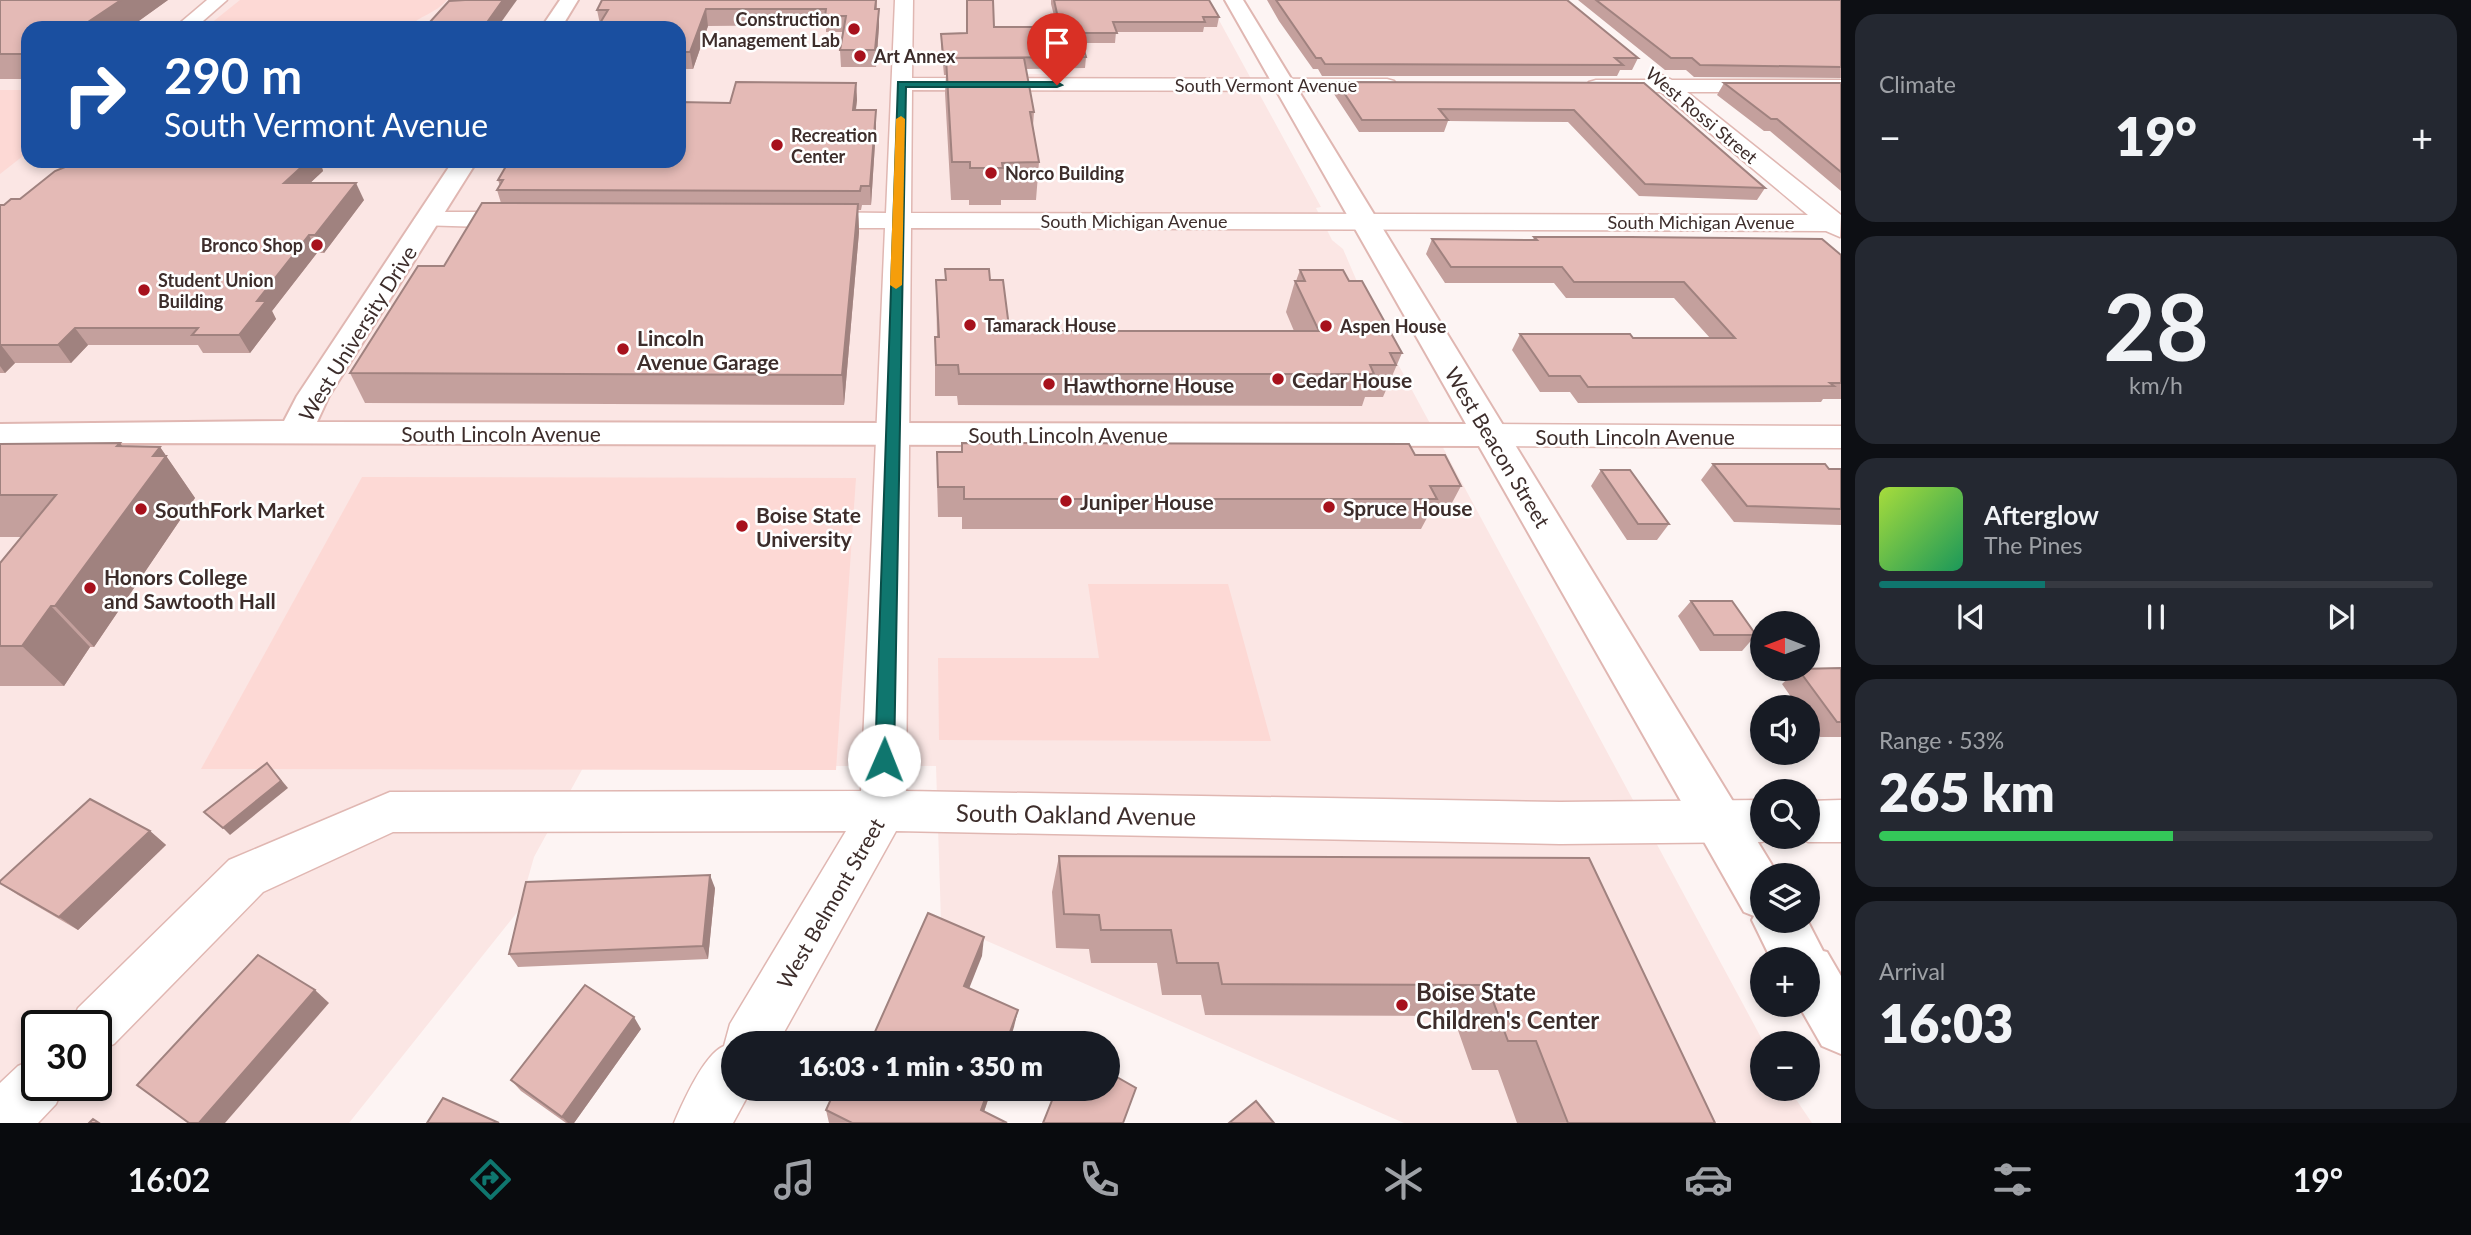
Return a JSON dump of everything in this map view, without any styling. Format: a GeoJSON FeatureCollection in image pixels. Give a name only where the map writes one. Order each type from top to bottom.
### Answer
{"type":"FeatureCollection","features":[{"type":"Feature","properties":{"kind":"street"},"geometry":{"type":"LineString","coordinates":[[192,21],[218,0]]}},
{"type":"Feature","properties":{"kind":"street"},"geometry":{"type":"LineString","coordinates":[[556,21],[569,0]]}},
{"type":"Feature","properties":{"kind":"street","name":"West Belmont Street"},"geometry":{"type":"LineString","coordinates":[[755,1031],[883,811],[904,0]]}},
{"type":"Feature","properties":{"kind":"street","name":"West Beacon Street"},"geometry":{"type":"LineString","coordinates":[[1234,0],[1750,875]]}},
{"type":"Feature","properties":{"kind":"street","name":"West Rossi Street"},"geometry":{"type":"LineString","coordinates":[[1646,69],[1838,225]]}},
{"type":"Feature","properties":{"kind":"street","name":"South Vermont Avenue"},"geometry":{"type":"LineString","coordinates":[[902,84],[1409,85]]}},
{"type":"Feature","properties":{"kind":"street"},"geometry":{"type":"LineString","coordinates":[[1575,85],[1841,86]]}},
{"type":"Feature","properties":{"kind":"street","name":"West University Drive"},"geometry":{"type":"LineString","coordinates":[[0,435],[57,432],[295,433],[313,396],[460,168]]}},
{"type":"Feature","properties":{"kind":"street"},"geometry":{"type":"LineString","coordinates":[[427,220],[538,220]]}},
{"type":"Feature","properties":{"kind":"street","name":"South Michigan Avenue"},"geometry":{"type":"LineString","coordinates":[[790,220],[1838,225]]}},
{"type":"Feature","properties":{"kind":"street","name":"South Lincoln Avenue"},"geometry":{"type":"LineString","coordinates":[[295,433],[1841,436]]}},
{"type":"Feature","properties":{"kind":"street","name":"South Oakland Avenue"},"geometry":{"type":"LineString","coordinates":[[112,1010],[246,876],[390,812],[883,811],[1560,823],[1750,821]]}},
{"type":"Feature","properties":{"kind":"street"},"geometry":{"type":"LineString","coordinates":[[1820,821],[1841,821]]}},
{"type":"Feature","properties":{"kind":"street"},"geometry":{"type":"LineString","coordinates":[[1820,991],[1841,1027]]}},
{"type":"Feature","properties":{"kind":"street"},"geometry":{"type":"LineString","coordinates":[[702,1123],[721,1090]]}},
{"type":"Feature","properties":{"kind":"street"},"geometry":{"type":"LineString","coordinates":[[0,1122],[21,1101]]}},
{"type":"Feature","properties":{"kind":"shaded area","name":"Boise State University"},"geometry":{"type":"Polygon","coordinates":[[[0,0],[1208,0],[1321,207],[1316,208],[1332,240],[1343,249],[1371,314],[1758,1031],[1750,1031],[1750,1101],[1797,1101],[1812,1123],[1404,1123],[941,921],[936,766],[584,766],[534,857],[519,910],[349,1123],[0,1123],[0,0]],[[1040,36],[1009,74],[1048,74],[1040,36]]]}},
{"type":"Feature","properties":{"kind":"shaded area"},"geometry":{"type":"Polygon","coordinates":[[[240,0],[447,0],[416,21],[214,21],[240,0]]]}},
{"type":"Feature","properties":{"kind":"shaded area"},"geometry":{"type":"Polygon","coordinates":[[[0,90],[21,90],[21,158],[0,174],[0,90]]]}},
{"type":"Feature","properties":{"kind":"shaded area"},"geometry":{"type":"Polygon","coordinates":[[[362,477],[856,478],[836,770],[201,769],[362,477]]]}},
{"type":"Feature","properties":{"kind":"shaded area"},"geometry":{"type":"Polygon","coordinates":[[[1088,584],[1228,584],[1271,741],[939,740],[938,658],[1099,658],[1088,584]]]}},
{"type":"Feature","properties":{"kind":"building"},"geometry":{"type":"Polygon","coordinates":[[[0,0],[121,0],[90,21],[21,21],[21,54],[0,54],[0,0]]]}},
{"type":"Feature","properties":{"kind":"building"},"geometry":{"type":"Polygon","coordinates":[[[503,0],[488,21],[431,21],[449,1],[503,0]]]}},
{"type":"Feature","properties":{"kind":"building"},"geometry":{"type":"Polygon","coordinates":[[[602,0],[876,0],[875,9],[879,9],[875,50],[840,50],[846,16],[825,16],[826,9],[706,9],[690,52],[686,52],[686,21],[601,21],[608,10],[597,10],[602,0]]]}},
{"type":"Feature","properties":{"kind":"building"},"geometry":{"type":"Polygon","coordinates":[[[967,0],[993,0],[994,27],[1060,27],[1054,0],[1209,0],[1219,17],[1203,17],[1205,22],[1113,22],[1117,33],[1079,33],[1086,57],[946,58],[944,65],[941,34],[967,33],[967,0]]]}},
{"type":"Feature","properties":{"kind":"building"},"geometry":{"type":"Polygon","coordinates":[[[1276,0],[1567,0],[1638,58],[1615,58],[1623,65],[1325,64],[1321,58],[1316,58],[1276,0]]]}},
{"type":"Feature","properties":{"kind":"building"},"geometry":{"type":"Polygon","coordinates":[[[1596,0],[1841,0],[1841,67],[1700,65],[1692,58],[1671,58],[1596,0]]]}},
{"type":"Feature","properties":{"kind":"building"},"geometry":{"type":"Polygon","coordinates":[[[946,58],[1024,58],[1034,112],[1030,112],[1039,162],[1002,163],[1003,168],[970,168],[970,162],[952,162],[946,58]]]}},
{"type":"Feature","properties":{"kind":"building","name":"Recreation Center"},"geometry":{"type":"Polygon","coordinates":[[[736,82],[856,83],[853,110],[876,110],[870,186],[861,186],[860,191],[497,190],[503,180],[498,180],[505,168],[686,168],[686,102],[730,103],[736,82]]]}},
{"type":"Feature","properties":{"kind":"building"},"geometry":{"type":"Polygon","coordinates":[[[1337,82],[1644,83],[1765,188],[1645,184],[1574,110],[1439,109],[1448,120],[1362,120],[1337,82]]]}},
{"type":"Feature","properties":{"kind":"building"},"geometry":{"type":"Polygon","coordinates":[[[1724,83],[1841,83],[1841,172],[1777,119],[1771,119],[1724,83]]]}},
{"type":"Feature","properties":{"kind":"building","name":"Student Union Building"},"geometry":{"type":"Polygon","coordinates":[[[62,168],[300,168],[284,183],[356,183],[315,235],[309,235],[257,301],[266,301],[239,335],[192,335],[198,328],[75,328],[58,345],[0,346],[0,205],[11,199],[20,199],[62,168]]]}},
{"type":"Feature","properties":{"kind":"building","name":"Lincoln Avenue Garage"},"geometry":{"type":"Polygon","coordinates":[[[482,203],[858,204],[842,375],[350,373],[418,266],[444,266],[482,203]]]}},
{"type":"Feature","properties":{"kind":"building"},"geometry":{"type":"Polygon","coordinates":[[[1534,237],[1822,239],[1841,255],[1841,383],[1830,383],[1834,386],[1588,387],[1580,376],[1549,376],[1520,334],[1735,338],[1684,282],[1574,282],[1562,267],[1451,267],[1432,239],[1537,240],[1534,237]]]}},
{"type":"Feature","properties":{"kind":"building"},"geometry":{"type":"Polygon","coordinates":[[[945,269],[989,269],[990,280],[1003,280],[1009,327],[1031,331],[1319,331],[1295,281],[1305,281],[1300,270],[1343,270],[1349,281],[1362,281],[1402,353],[1390,353],[1396,365],[1370,365],[1374,374],[959,374],[958,365],[936,365],[935,337],[939,337],[936,280],[946,280],[945,269]]]}},
{"type":"Feature","properties":{"kind":"building"},"geometry":{"type":"Polygon","coordinates":[[[120,443],[117,446],[160,447],[153,456],[166,456],[55,606],[51,606],[22,646],[0,646],[0,563],[56,495],[0,495],[0,444],[120,443]]]}},
{"type":"Feature","properties":{"kind":"building"},"geometry":{"type":"Polygon","coordinates":[[[962,443],[1409,444],[1415,455],[1445,455],[1461,486],[1430,486],[1437,499],[964,499],[964,487],[938,487],[937,452],[962,452],[962,443]]]}},
{"type":"Feature","properties":{"kind":"building"},"geometry":{"type":"Polygon","coordinates":[[[1713,464],[1825,464],[1829,469],[1841,469],[1841,509],[1747,506],[1713,464]]]}},
{"type":"Feature","properties":{"kind":"building"},"geometry":{"type":"Polygon","coordinates":[[[1601,470],[1630,470],[1669,524],[1638,524],[1601,470]]]}},
{"type":"Feature","properties":{"kind":"building"},"geometry":{"type":"Polygon","coordinates":[[[1691,601],[1732,601],[1750,626],[1750,635],[1714,635],[1691,601]]]}},
{"type":"Feature","properties":{"kind":"building"},"geometry":{"type":"Polygon","coordinates":[[[1820,668],[1841,668],[1841,722],[1837,722],[1820,695],[1807,681],[1820,681],[1820,668]]]}},
{"type":"Feature","properties":{"kind":"building"},"geometry":{"type":"Polygon","coordinates":[[[267,763],[281,781],[223,828],[204,812],[267,763]]]}},
{"type":"Feature","properties":{"kind":"building"},"geometry":{"type":"Polygon","coordinates":[[[90,799],[150,831],[59,917],[0,883],[0,881],[90,799]]]}},
{"type":"Feature","properties":{"kind":"building","name":"Boise State Children's Center"},"geometry":{"type":"Polygon","coordinates":[[[1059,856],[1589,858],[1715,1123],[1568,1123],[1536,1041],[1508,1041],[1487,985],[1222,984],[1218,963],[1177,963],[1171,930],[1101,930],[1099,915],[1064,914],[1059,856]]]}},
{"type":"Feature","properties":{"kind":"building"},"geometry":{"type":"Polygon","coordinates":[[[710,875],[703,946],[509,954],[526,882],[710,875]]]}},
{"type":"Feature","properties":{"kind":"building"},"geometry":{"type":"Polygon","coordinates":[[[928,913],[984,937],[964,986],[1018,1010],[1010,1031],[875,1031],[928,913]]]}},
{"type":"Feature","properties":{"kind":"building"},"geometry":{"type":"Polygon","coordinates":[[[258,955],[315,990],[199,1123],[189,1123],[137,1085],[258,955]]]}},
{"type":"Feature","properties":{"kind":"building"},"geometry":{"type":"Polygon","coordinates":[[[585,985],[634,1017],[562,1117],[511,1080],[585,985]]]}},
{"type":"Feature","properties":{"kind":"building"},"geometry":{"type":"Polygon","coordinates":[[[1120,1079],[1136,1088],[1123,1123],[1043,1123],[1052,1101],[1120,1101],[1120,1079]]]}},
{"type":"Feature","properties":{"kind":"building"},"geometry":{"type":"Polygon","coordinates":[[[443,1098],[499,1123],[427,1123],[443,1098]]]}},
{"type":"Feature","properties":{"kind":"building"},"geometry":{"type":"Polygon","coordinates":[[[830,1101],[984,1101],[981,1110],[1007,1123],[852,1123],[826,1110],[830,1101]]]}},
{"type":"Feature","properties":{"kind":"building"},"geometry":{"type":"Polygon","coordinates":[[[1256,1101],[1274,1123],[1229,1123],[1256,1101]]]}},
{"type":"Feature","properties":{"kind":"slow traffic"},"geometry":{"type":"LineString","coordinates":[[896,285],[901,119]]}},
{"type":"Feature","properties":{"kind":"place","name":"Construction Management Lab"},"geometry":{"type":"Point","coordinates":[854,29]}},
{"type":"Feature","properties":{"kind":"place","name":"Art Annex"},"geometry":{"type":"Point","coordinates":[860,56]}},
{"type":"Feature","properties":{"kind":"place","name":"Recreation Center"},"geometry":{"type":"Point","coordinates":[777,145]}},
{"type":"Feature","properties":{"kind":"place","name":"Norco Building"},"geometry":{"type":"Point","coordinates":[991,173]}},
{"type":"Feature","properties":{"kind":"place","name":"Bronco Shop"},"geometry":{"type":"Point","coordinates":[317,245]}},
{"type":"Feature","properties":{"kind":"place","name":"Student Union Building"},"geometry":{"type":"Point","coordinates":[144,290]}},
{"type":"Feature","properties":{"kind":"place","name":"Tamarack House"},"geometry":{"type":"Point","coordinates":[970,325]}},
{"type":"Feature","properties":{"kind":"place","name":"Aspen House"},"geometry":{"type":"Point","coordinates":[1326,326]}},
{"type":"Feature","properties":{"kind":"place","name":"Lincoln Avenue Garage"},"geometry":{"type":"Point","coordinates":[623,349]}},
{"type":"Feature","properties":{"kind":"place","name":"Cedar House"},"geometry":{"type":"Point","coordinates":[1278,379]}},
{"type":"Feature","properties":{"kind":"place","name":"Hawthorne House"},"geometry":{"type":"Point","coordinates":[1049,384]}},
{"type":"Feature","properties":{"kind":"place","name":"Juniper House"},"geometry":{"type":"Point","coordinates":[1066,501]}},
{"type":"Feature","properties":{"kind":"place","name":"Spruce House"},"geometry":{"type":"Point","coordinates":[1329,507]}},
{"type":"Feature","properties":{"kind":"place","name":"SouthFork Market"},"geometry":{"type":"Point","coordinates":[141,509]}},
{"type":"Feature","properties":{"kind":"place","name":"Boise State University"},"geometry":{"type":"Point","coordinates":[742,526]}},
{"type":"Feature","properties":{"kind":"place","name":"Honors College and Sawtooth Hall"},"geometry":{"type":"Point","coordinates":[90,588]}},
{"type":"Feature","properties":{"kind":"place","name":"Boise State Children's Center"},"geometry":{"type":"Point","coordinates":[1402,1005]}},
{"type":"Feature","properties":{"kind":"route"},"geometry":{"type":"LineString","coordinates":[[884,760],[902,84],[1057,85]]}}]}
